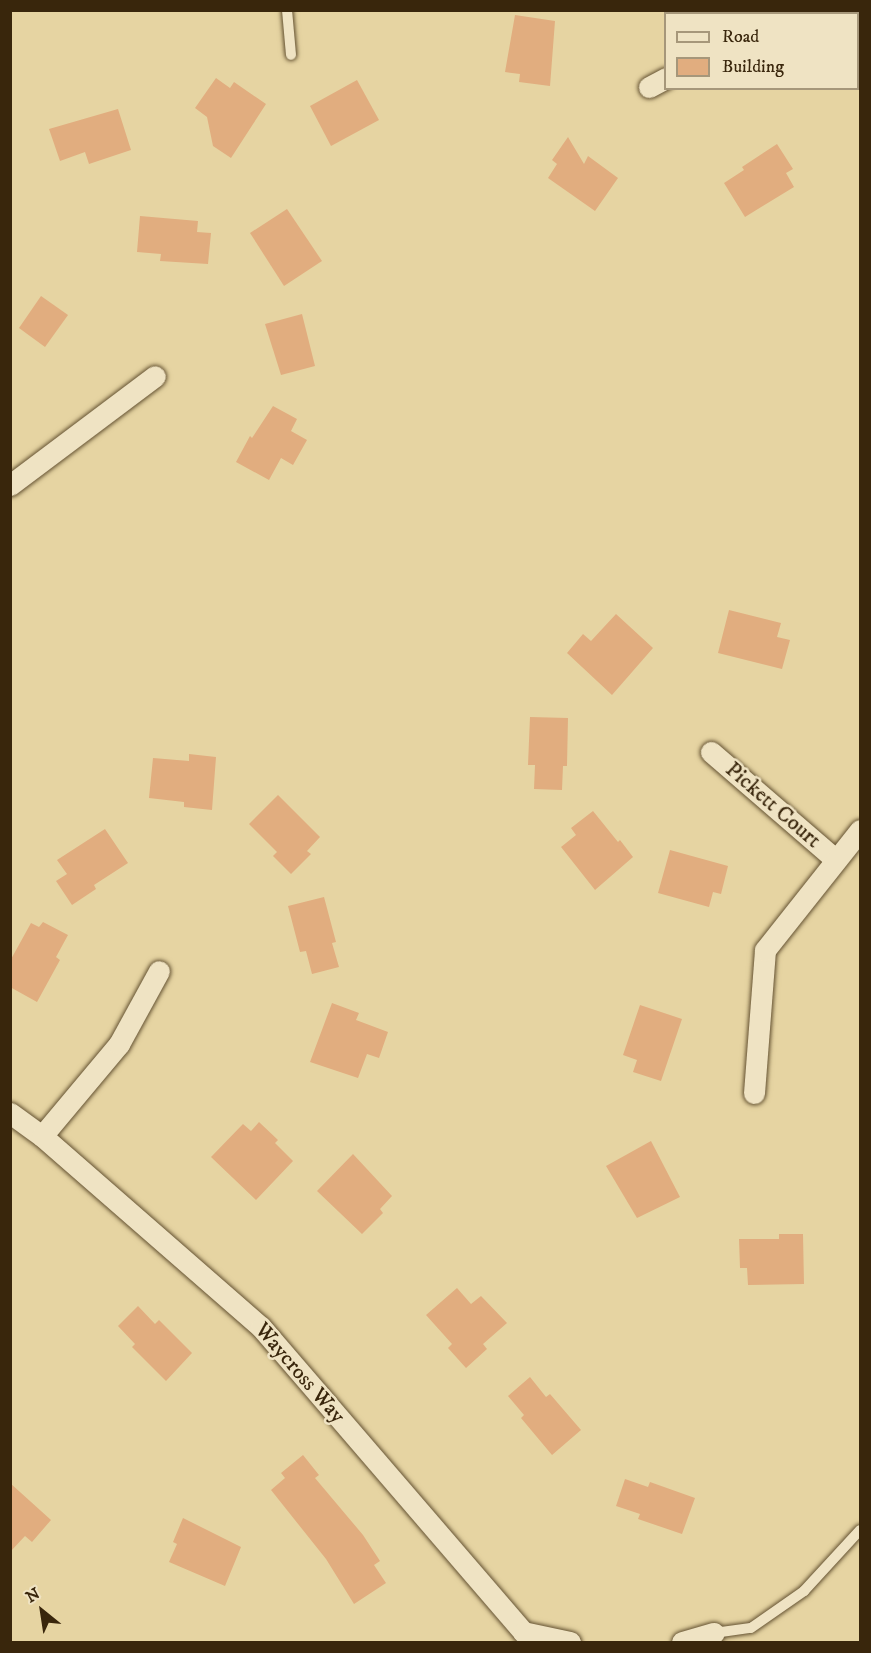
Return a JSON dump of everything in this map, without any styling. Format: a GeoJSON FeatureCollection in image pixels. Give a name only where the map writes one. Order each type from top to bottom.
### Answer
{"type":"FeatureCollection","features":[{"type":"Feature","properties":{"kind":"street"},"geometry":{"type":"LineString","coordinates":[[10,485],[155,376]]}},
{"type":"Feature","properties":{"kind":"street","name":"Pickett Court"},"geometry":{"type":"LineString","coordinates":[[711,752],[835,859]]}},
{"type":"Feature","properties":{"kind":"street"},"geometry":{"type":"LineString","coordinates":[[754,1093],[765,950],[835,859],[861,830]]}},
{"type":"Feature","properties":{"kind":"street"},"geometry":{"type":"LineString","coordinates":[[42,1136],[119,1044],[159,972]]}},
{"type":"Feature","properties":{"kind":"street","name":"Waycross Way"},"geometry":{"type":"LineString","coordinates":[[10,1113],[42,1136],[261,1326],[523,1632],[570,1642]]}},
{"type":"Feature","properties":{"kind":"street"},"geometry":{"type":"LineString","coordinates":[[682,1642],[714,1633]]}},
{"type":"Feature","properties":{"kind":"lane"},"geometry":{"type":"LineString","coordinates":[[287,10],[291,55]]}},
{"type":"Feature","properties":{"kind":"lane"},"geometry":{"type":"LineString","coordinates":[[714,1633],[751,1628],[804,1591],[861,1530]]}},
{"type":"Feature","properties":{"kind":"building"},"geometry":{"type":"Polygon","coordinates":[[[515,15],[555,21],[550,86],[519,82],[520,74],[505,72],[515,15]]]}},
{"type":"Feature","properties":{"kind":"building"},"geometry":{"type":"Polygon","coordinates":[[[216,78],[230,88],[234,82],[266,104],[231,158],[213,146],[207,117],[195,108],[216,78]]]}},
{"type":"Feature","properties":{"kind":"building"},"geometry":{"type":"Polygon","coordinates":[[[357,80],[379,120],[331,146],[310,106],[357,80]]]}},
{"type":"Feature","properties":{"kind":"building"},"geometry":{"type":"Polygon","coordinates":[[[118,109],[131,150],[89,164],[85,152],[60,161],[49,129],[118,109]]]}},
{"type":"Feature","properties":{"kind":"building"},"geometry":{"type":"Polygon","coordinates":[[[568,137],[584,164],[588,156],[618,178],[595,211],[548,178],[557,164],[552,160],[568,137]]]}},
{"type":"Feature","properties":{"kind":"building"},"geometry":{"type":"Polygon","coordinates":[[[777,144],[793,169],[786,173],[794,187],[745,217],[724,183],[744,170],[742,167],[777,144]]]}},
{"type":"Feature","properties":{"kind":"building"},"geometry":{"type":"Polygon","coordinates":[[[287,209],[322,261],[284,286],[250,233],[287,209]]]}},
{"type":"Feature","properties":{"kind":"building"},"geometry":{"type":"Polygon","coordinates":[[[140,216],[198,221],[197,232],[211,233],[208,264],[160,261],[161,254],[137,252],[140,216]]]}},
{"type":"Feature","properties":{"kind":"building"},"geometry":{"type":"Polygon","coordinates":[[[41,296],[68,315],[45,347],[19,328],[41,296]]]}},
{"type":"Feature","properties":{"kind":"building"},"geometry":{"type":"Polygon","coordinates":[[[302,314],[315,366],[281,375],[265,324],[302,314]]]}},
{"type":"Feature","properties":{"kind":"building"},"geometry":{"type":"Polygon","coordinates":[[[273,406],[297,419],[291,431],[307,440],[293,465],[281,458],[269,480],[236,462],[250,436],[252,438],[273,406]]]}},
{"type":"Feature","properties":{"kind":"building"},"geometry":{"type":"Polygon","coordinates":[[[729,610],[781,623],[777,637],[790,640],[782,669],[718,653],[729,610]]]}},
{"type":"Feature","properties":{"kind":"building"},"geometry":{"type":"Polygon","coordinates":[[[616,614],[653,648],[612,695],[567,653],[583,634],[591,641],[616,614]]]}},
{"type":"Feature","properties":{"kind":"building"},"geometry":{"type":"Polygon","coordinates":[[[530,717],[568,718],[567,766],[563,766],[562,790],[534,789],[535,765],[528,765],[530,717]]]}},
{"type":"Feature","properties":{"kind":"building"},"geometry":{"type":"Polygon","coordinates":[[[189,754],[216,757],[212,810],[184,807],[184,802],[149,798],[153,758],[189,761],[189,754]]]}},
{"type":"Feature","properties":{"kind":"building"},"geometry":{"type":"Polygon","coordinates":[[[278,795],[320,837],[307,851],[311,854],[291,874],[273,856],[277,852],[249,824],[278,795]]]}},
{"type":"Feature","properties":{"kind":"building"},"geometry":{"type":"Polygon","coordinates":[[[593,811],[633,857],[595,890],[561,847],[576,835],[571,828],[593,811]]]}},
{"type":"Feature","properties":{"kind":"building"},"geometry":{"type":"Polygon","coordinates":[[[105,829],[128,863],[94,885],[96,889],[72,905],[56,881],[67,874],[57,860],[105,829]]]}},
{"type":"Feature","properties":{"kind":"building"},"geometry":{"type":"Polygon","coordinates":[[[670,850],[728,866],[721,894],[713,892],[709,907],[658,893],[670,850]]]}},
{"type":"Feature","properties":{"kind":"building"},"geometry":{"type":"Polygon","coordinates":[[[324,897],[336,942],[332,943],[339,967],[312,974],[306,951],[300,952],[288,906],[324,897]]]}},
{"type":"Feature","properties":{"kind":"building"},"geometry":{"type":"Polygon","coordinates":[[[43,922],[68,935],[56,957],[60,960],[37,1002],[10,987],[10,961],[31,923],[39,927],[43,922]]]}},
{"type":"Feature","properties":{"kind":"building"},"geometry":{"type":"Polygon","coordinates":[[[332,1003],[359,1013],[356,1020],[388,1032],[379,1058],[367,1054],[358,1078],[310,1062],[332,1003]]]}},
{"type":"Feature","properties":{"kind":"building"},"geometry":{"type":"Polygon","coordinates":[[[640,1005],[682,1019],[661,1081],[633,1072],[637,1060],[623,1055],[640,1005]]]}},
{"type":"Feature","properties":{"kind":"building"},"geometry":{"type":"Polygon","coordinates":[[[259,1122],[278,1140],[275,1143],[293,1161],[256,1200],[211,1157],[243,1124],[251,1131],[259,1122]]]}},
{"type":"Feature","properties":{"kind":"building"},"geometry":{"type":"Polygon","coordinates":[[[651,1141],[680,1197],[637,1218],[606,1166],[651,1141]]]}},
{"type":"Feature","properties":{"kind":"building"},"geometry":{"type":"Polygon","coordinates":[[[353,1154],[392,1196],[380,1209],[383,1213],[362,1234],[317,1191],[353,1154]]]}},
{"type":"Feature","properties":{"kind":"building"},"geometry":{"type":"Polygon","coordinates":[[[779,1234],[803,1234],[804,1284],[748,1285],[747,1268],[740,1268],[739,1239],[779,1239],[779,1234]]]}},
{"type":"Feature","properties":{"kind":"building"},"geometry":{"type":"Polygon","coordinates":[[[457,1288],[471,1304],[481,1296],[507,1323],[483,1344],[487,1349],[466,1368],[448,1348],[452,1344],[426,1315],[457,1288]]]}},
{"type":"Feature","properties":{"kind":"building"},"geometry":{"type":"Polygon","coordinates":[[[138,1306],[155,1324],[159,1320],[192,1353],[166,1381],[132,1347],[135,1344],[118,1326],[138,1306]]]}},
{"type":"Feature","properties":{"kind":"building"},"geometry":{"type":"Polygon","coordinates":[[[530,1377],[546,1397],[550,1394],[581,1430],[552,1455],[521,1418],[524,1415],[508,1396],[530,1377]]]}},
{"type":"Feature","properties":{"kind":"building"},"geometry":{"type":"Polygon","coordinates":[[[303,1455],[319,1475],[315,1478],[363,1535],[380,1561],[374,1565],[386,1583],[354,1604],[326,1559],[271,1490],[285,1478],[281,1473],[303,1455]]]}},
{"type":"Feature","properties":{"kind":"building"},"geometry":{"type":"Polygon","coordinates":[[[625,1479],[648,1487],[650,1482],[695,1498],[682,1534],[638,1519],[640,1514],[616,1506],[625,1479]]]}},
{"type":"Feature","properties":{"kind":"building"},"geometry":{"type":"Polygon","coordinates":[[[10,1483],[51,1520],[32,1542],[25,1536],[10,1552],[10,1483]]]}},
{"type":"Feature","properties":{"kind":"building"},"geometry":{"type":"Polygon","coordinates":[[[183,1518],[241,1547],[225,1586],[169,1562],[177,1544],[173,1542],[183,1518]]]}}]}
